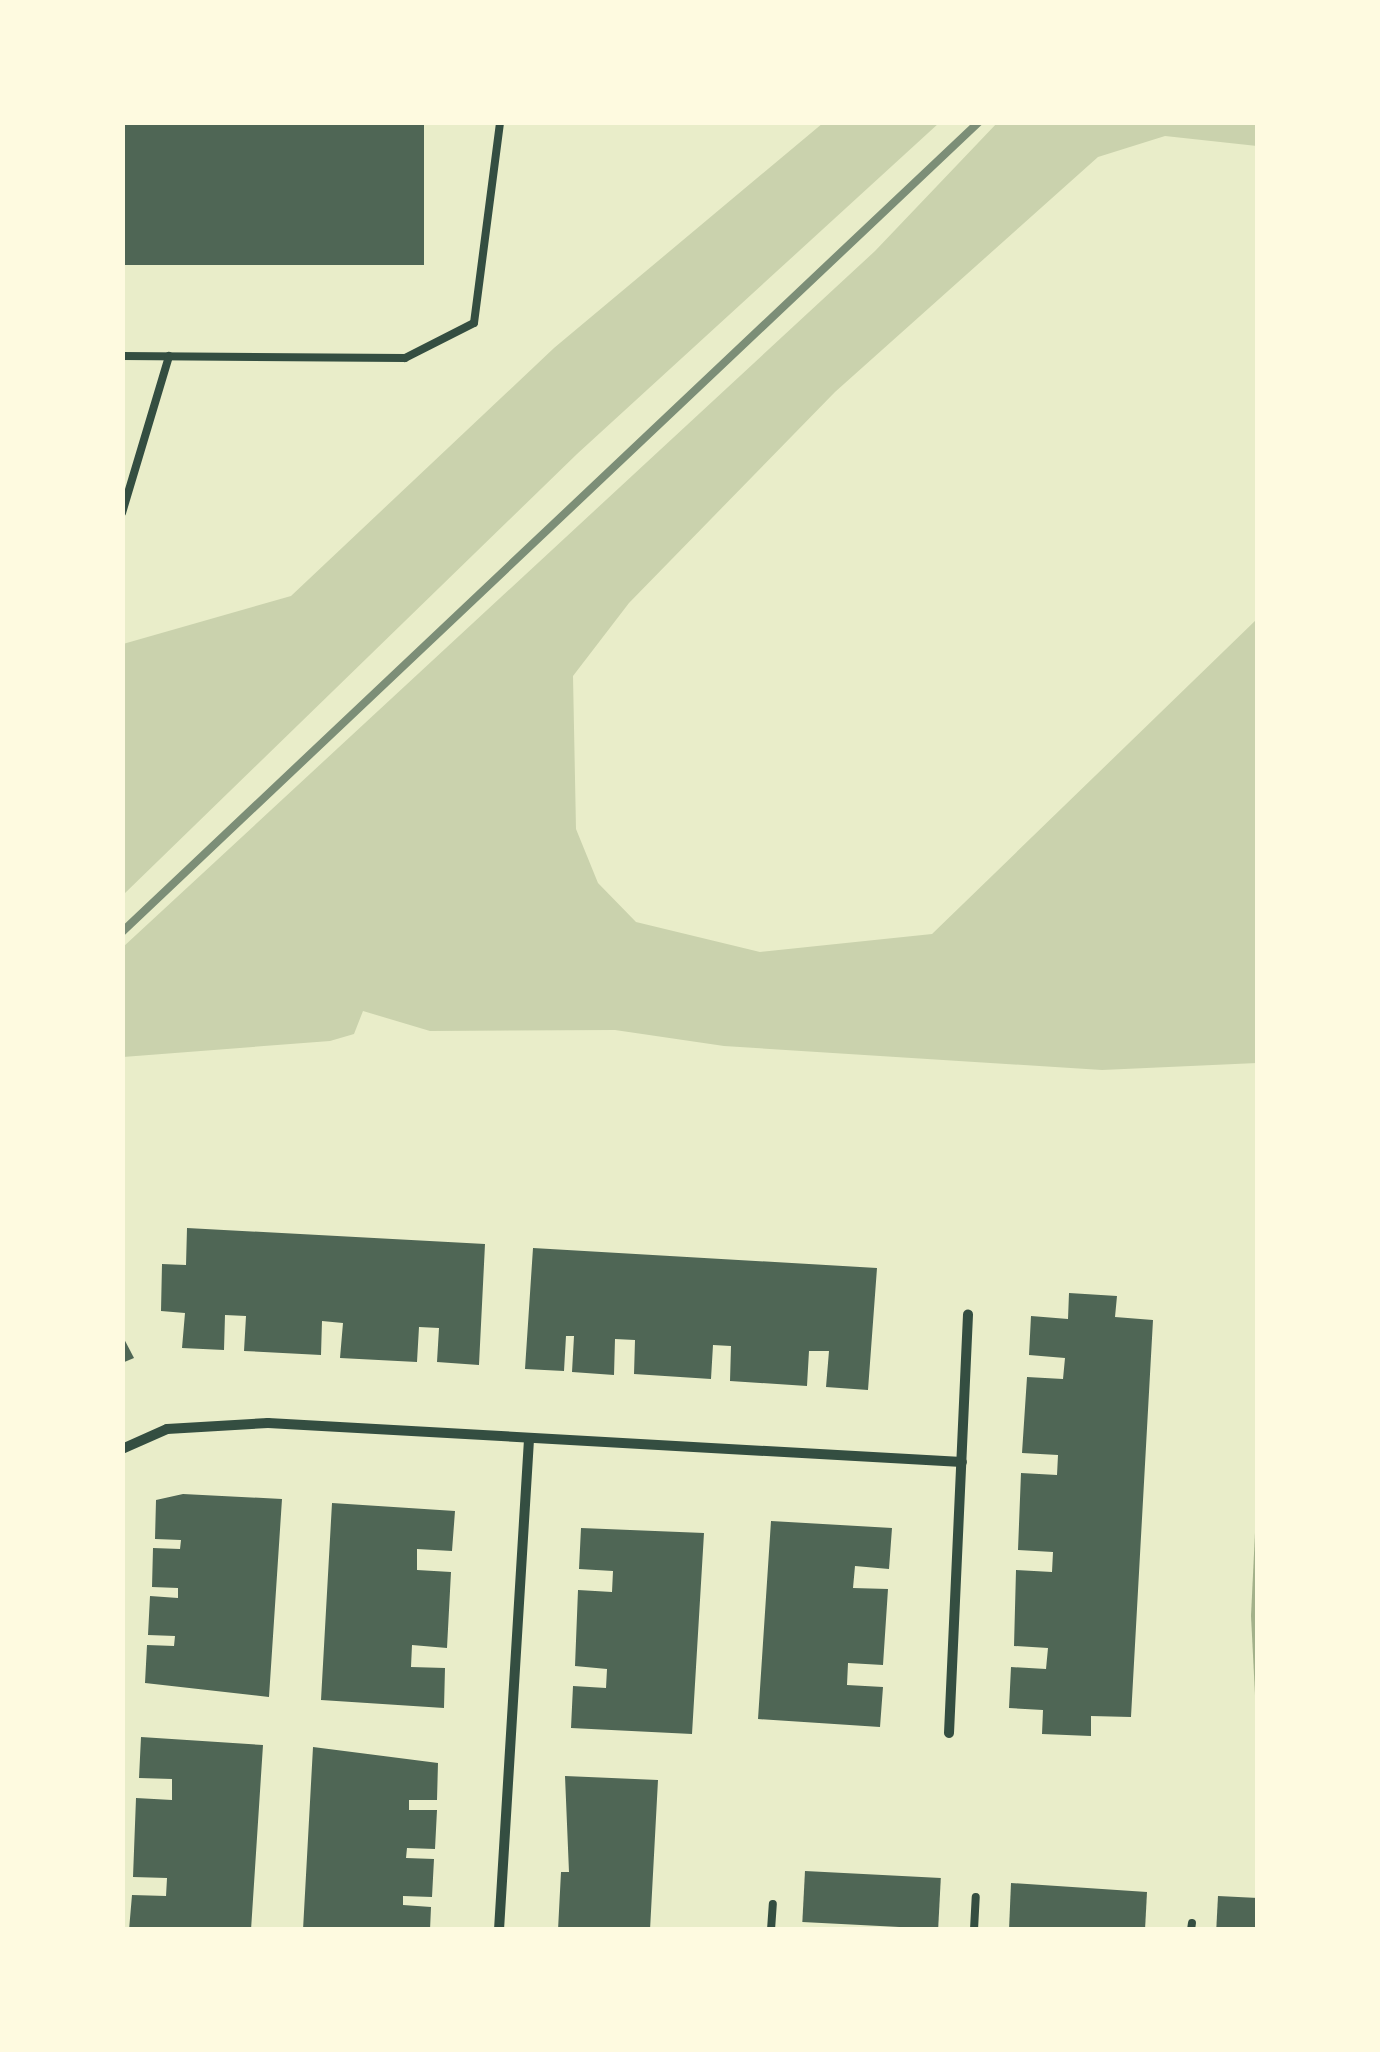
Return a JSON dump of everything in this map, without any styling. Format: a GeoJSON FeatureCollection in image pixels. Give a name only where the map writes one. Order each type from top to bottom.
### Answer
{"type":"FeatureCollection","features":[{"type":"Feature","properties":{"kind":"street"},"geometry":{"type":"LineString","coordinates":[[949,1733],[968,1314]]}},
{"type":"Feature","properties":{"kind":"street"},"geometry":{"type":"LineString","coordinates":[[122,1450],[167,1429],[268,1424],[962,1462]]}},
{"type":"Feature","properties":{"kind":"street"},"geometry":{"type":"LineString","coordinates":[[499,1930],[529,1441]]}},
{"type":"Feature","properties":{"kind":"lane"},"geometry":{"type":"LineString","coordinates":[[122,356],[405,358],[474,323],[500,122]]}},
{"type":"Feature","properties":{"kind":"lane"},"geometry":{"type":"LineString","coordinates":[[122,513],[169,356]]}},
{"type":"Feature","properties":{"kind":"lane"},"geometry":{"type":"LineString","coordinates":[[974,1930],[976,1897]]}},
{"type":"Feature","properties":{"kind":"lane"},"geometry":{"type":"LineString","coordinates":[[771,1930],[773,1904]]}},
{"type":"Feature","properties":{"kind":"shaded area"},"geometry":{"type":"Polygon","coordinates":[[[998,122],[1257,123],[1257,146],[1165,136],[1098,157],[835,392],[629,603],[573,676],[576,829],[598,883],[636,922],[760,952],[932,934],[1257,619],[1257,1063],[1102,1070],[724,1046],[615,1030],[430,1031],[363,1011],[354,1034],[330,1041],[123,1057],[123,947],[875,251],[998,122]]]}},
{"type":"Feature","properties":{"kind":"shaded area"},"geometry":{"type":"Polygon","coordinates":[[[823,123],[939,123],[577,454],[123,895],[123,644],[291,596],[554,348],[823,123]]]}},
{"type":"Feature","properties":{"kind":"shaded area"},"geometry":{"type":"Polygon","coordinates":[[[1257,1491],[1258,1734],[1251,1616],[1257,1491]]]}},
{"type":"Feature","properties":{"kind":"building"},"geometry":{"type":"Polygon","coordinates":[[[122,122],[424,122],[424,265],[122,265],[122,122]]]}},
{"type":"Feature","properties":{"kind":"building"},"geometry":{"type":"Polygon","coordinates":[[[187,1228],[485,1244],[479,1365],[437,1362],[439,1328],[419,1327],[417,1362],[340,1358],[343,1323],[322,1321],[321,1355],[244,1351],[246,1316],[225,1315],[224,1350],[182,1348],[185,1313],[161,1311],[162,1264],[186,1265],[187,1228]]]}},
{"type":"Feature","properties":{"kind":"building"},"geometry":{"type":"Polygon","coordinates":[[[533,1248],[877,1268],[868,1390],[826,1387],[829,1351],[809,1351],[807,1386],[730,1381],[731,1346],[713,1345],[711,1379],[634,1374],[635,1340],[615,1339],[614,1375],[572,1372],[574,1336],[566,1336],[564,1371],[525,1369],[533,1248]]]}},
{"type":"Feature","properties":{"kind":"building"},"geometry":{"type":"Polygon","coordinates":[[[1069,1293],[1117,1296],[1115,1317],[1153,1320],[1131,1717],[1091,1716],[1091,1736],[1042,1734],[1043,1710],[1009,1708],[1011,1667],[1046,1669],[1048,1648],[1014,1646],[1016,1570],[1052,1572],[1053,1552],[1018,1550],[1021,1473],[1057,1475],[1058,1455],[1022,1453],[1027,1377],[1063,1379],[1065,1358],[1029,1355],[1031,1316],[1068,1319],[1069,1293]]]}},
{"type":"Feature","properties":{"kind":"building"},"geometry":{"type":"Polygon","coordinates":[[[122,1335],[134,1358],[122,1363],[122,1335]]]}},
{"type":"Feature","properties":{"kind":"building"},"geometry":{"type":"Polygon","coordinates":[[[183,1494],[282,1499],[269,1697],[145,1683],[147,1645],[174,1646],[175,1636],[148,1635],[150,1596],[178,1598],[178,1588],[152,1587],[153,1548],[180,1549],[181,1540],[155,1539],[156,1500],[183,1494]]]}},
{"type":"Feature","properties":{"kind":"building"},"geometry":{"type":"Polygon","coordinates":[[[332,1503],[455,1511],[452,1551],[417,1549],[417,1570],[451,1572],[447,1648],[412,1645],[411,1667],[445,1668],[444,1708],[321,1700],[332,1503]]]}},
{"type":"Feature","properties":{"kind":"building"},"geometry":{"type":"Polygon","coordinates":[[[771,1521],[892,1528],[889,1569],[855,1566],[853,1588],[888,1589],[883,1665],[848,1663],[847,1685],[883,1687],[880,1727],[758,1719],[771,1521]]]}},
{"type":"Feature","properties":{"kind":"building"},"geometry":{"type":"Polygon","coordinates":[[[581,1528],[704,1533],[692,1734],[571,1728],[573,1686],[606,1688],[607,1669],[575,1666],[578,1590],[612,1592],[613,1571],[579,1569],[581,1528]]]}},
{"type":"Feature","properties":{"kind":"building"},"geometry":{"type":"Polygon","coordinates":[[[141,1737],[263,1745],[251,1930],[129,1930],[132,1895],[166,1896],[167,1878],[133,1877],[136,1798],[172,1800],[172,1779],[139,1778],[141,1737]]]}},
{"type":"Feature","properties":{"kind":"building"},"geometry":{"type":"Polygon","coordinates":[[[313,1747],[438,1763],[437,1800],[409,1800],[409,1810],[437,1810],[435,1849],[407,1848],[406,1858],[434,1859],[432,1897],[403,1896],[403,1905],[431,1907],[430,1930],[303,1930],[313,1747]]]}},
{"type":"Feature","properties":{"kind":"building"},"geometry":{"type":"Polygon","coordinates":[[[565,1776],[658,1780],[650,1930],[558,1930],[561,1872],[569,1872],[565,1776]]]}},
{"type":"Feature","properties":{"kind":"building"},"geometry":{"type":"Polygon","coordinates":[[[805,1871],[941,1878],[938,1929],[802,1922],[805,1871]]]}},
{"type":"Feature","properties":{"kind":"building"},"geometry":{"type":"Polygon","coordinates":[[[1011,1883],[1147,1892],[1145,1930],[1009,1930],[1011,1883]]]}},
{"type":"Feature","properties":{"kind":"building"},"geometry":{"type":"Polygon","coordinates":[[[1218,1896],[1258,1898],[1256,1930],[1216,1930],[1218,1896]]]}},
{"type":"Feature","properties":{"kind":"railway"},"geometry":{"type":"LineString","coordinates":[[122,932],[979,122]]}}]}
